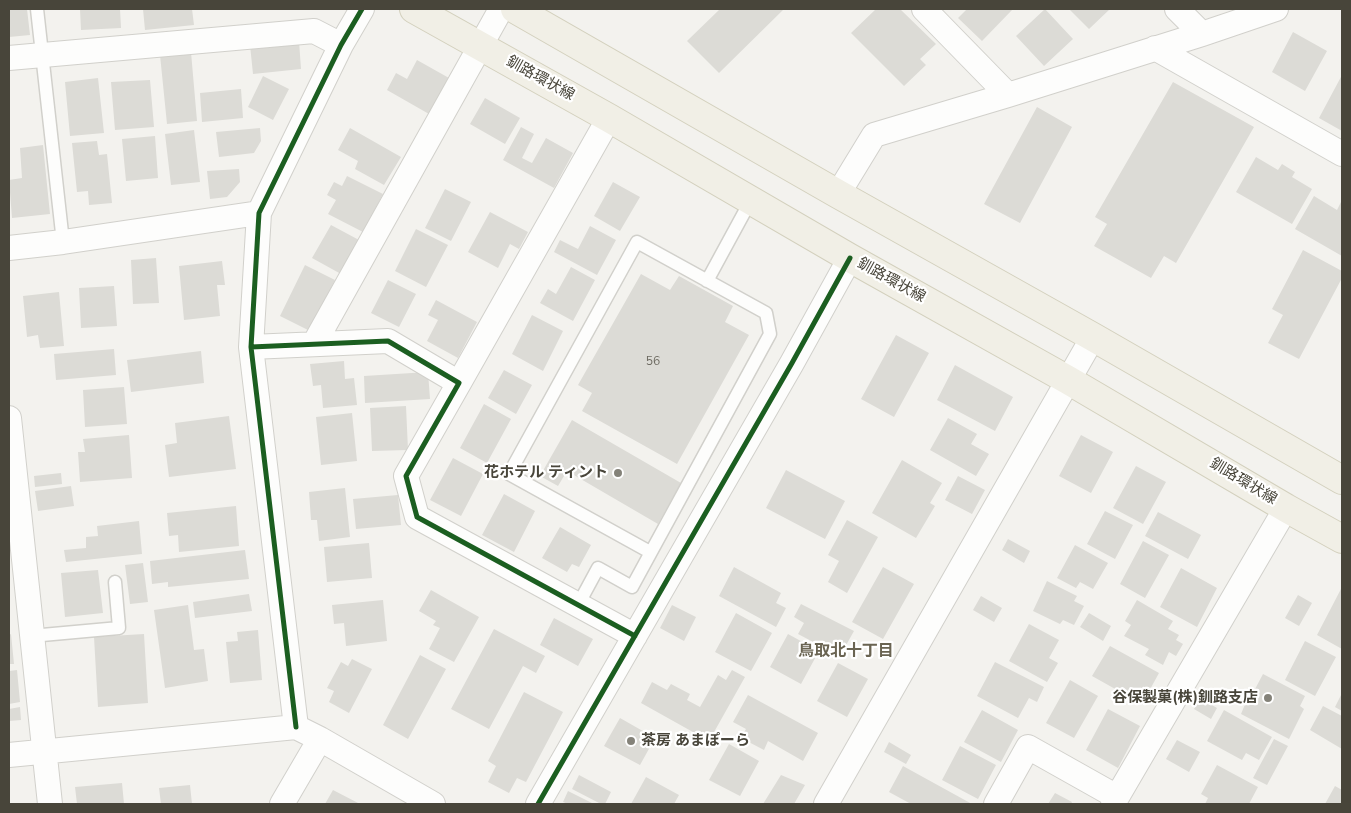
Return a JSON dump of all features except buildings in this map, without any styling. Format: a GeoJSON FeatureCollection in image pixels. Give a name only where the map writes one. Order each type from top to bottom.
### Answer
{"type":"FeatureCollection","features":[{"type":"Feature","properties":{"kind":"main road","name":"釧路環状線"},"geometry":{"type":"LineString","coordinates":[[414,9],[1068,380],[1342,539]]}},
{"type":"Feature","properties":{"kind":"main road"},"geometry":{"type":"LineString","coordinates":[[515,9],[1342,480]]}},
{"type":"Feature","properties":{"kind":"street"},"geometry":{"type":"LineString","coordinates":[[296,727],[251,347],[259,213],[341,45],[362,9]]}},
{"type":"Feature","properties":{"kind":"street"},"geometry":{"type":"LineString","coordinates":[[314,344],[501,9]]}},
{"type":"Feature","properties":{"kind":"street"},"geometry":{"type":"LineString","coordinates":[[924,9],[1008,95]]}},
{"type":"Feature","properties":{"kind":"street"},"geometry":{"type":"LineString","coordinates":[[1177,9],[1202,34]]}},
{"type":"Feature","properties":{"kind":"street"},"geometry":{"type":"LineString","coordinates":[[838,194],[874,135],[1008,95],[1276,9]]}},
{"type":"Feature","properties":{"kind":"street"},"geometry":{"type":"LineString","coordinates":[[9,58],[314,31],[341,45]]}},
{"type":"Feature","properties":{"kind":"street"},"geometry":{"type":"LineString","coordinates":[[1155,48],[1342,154]]}},
{"type":"Feature","properties":{"kind":"street"},"geometry":{"type":"LineString","coordinates":[[609,118],[406,476],[417,517],[635,636]]}},
{"type":"Feature","properties":{"kind":"street"},"geometry":{"type":"LineString","coordinates":[[9,248],[63,242],[259,213]]}},
{"type":"Feature","properties":{"kind":"street"},"geometry":{"type":"LineString","coordinates":[[538,804],[792,363],[850,258]]}},
{"type":"Feature","properties":{"kind":"street"},"geometry":{"type":"LineString","coordinates":[[826,804],[1093,337]]}},
{"type":"Feature","properties":{"kind":"street"},"geometry":{"type":"LineString","coordinates":[[251,347],[388,341],[459,383]]}},
{"type":"Feature","properties":{"kind":"street"},"geometry":{"type":"LineString","coordinates":[[9,418],[16,553],[31,636],[50,804]]}},
{"type":"Feature","properties":{"kind":"street"},"geometry":{"type":"LineString","coordinates":[[996,804],[1028,747],[1115,801],[1286,508]]}},
{"type":"Feature","properties":{"kind":"street"},"geometry":{"type":"LineString","coordinates":[[9,755],[296,727],[433,804]]}},
{"type":"Feature","properties":{"kind":"street"},"geometry":{"type":"LineString","coordinates":[[282,804],[320,739]]}},
{"type":"Feature","properties":{"kind":"lane"},"geometry":{"type":"LineString","coordinates":[[37,9],[63,242]]}},
{"type":"Feature","properties":{"kind":"lane"},"geometry":{"type":"LineString","coordinates":[[707,281],[751,200]]}},
{"type":"Feature","properties":{"kind":"lane"},"geometry":{"type":"LineString","coordinates":[[578,605],[598,568],[632,587],[770,334],[766,313],[637,242],[509,474],[650,552]]}},
{"type":"Feature","properties":{"kind":"lane"},"geometry":{"type":"LineString","coordinates":[[31,636],[119,628],[115,582]]}},
{"type":"Feature","properties":{"kind":"cycle path"},"geometry":{"type":"LineString","coordinates":[[296,727],[251,347],[259,213],[341,45],[362,9]]}},
{"type":"Feature","properties":{"kind":"cycle path"},"geometry":{"type":"LineString","coordinates":[[538,804],[792,363],[850,258]]}},
{"type":"Feature","properties":{"kind":"cycle path"},"geometry":{"type":"LineString","coordinates":[[251,347],[388,341],[459,383],[406,476],[417,517],[635,636]]}},
{"type":"Feature","properties":{"kind":"place","name":"花ホテル ティント"},"geometry":{"type":"Point","coordinates":[618,473]}},
{"type":"Feature","properties":{"kind":"place","name":"谷保製菓(株)釧路支店"},"geometry":{"type":"Point","coordinates":[1268,698]}},
{"type":"Feature","properties":{"kind":"place","name":"茶房 あまぽーら"},"geometry":{"type":"Point","coordinates":[631,741]}},
{"type":"Feature","properties":{"kind":"district","name":"鳥取北十丁目"},"geometry":{"type":"Point","coordinates":[846,652]}}]}
